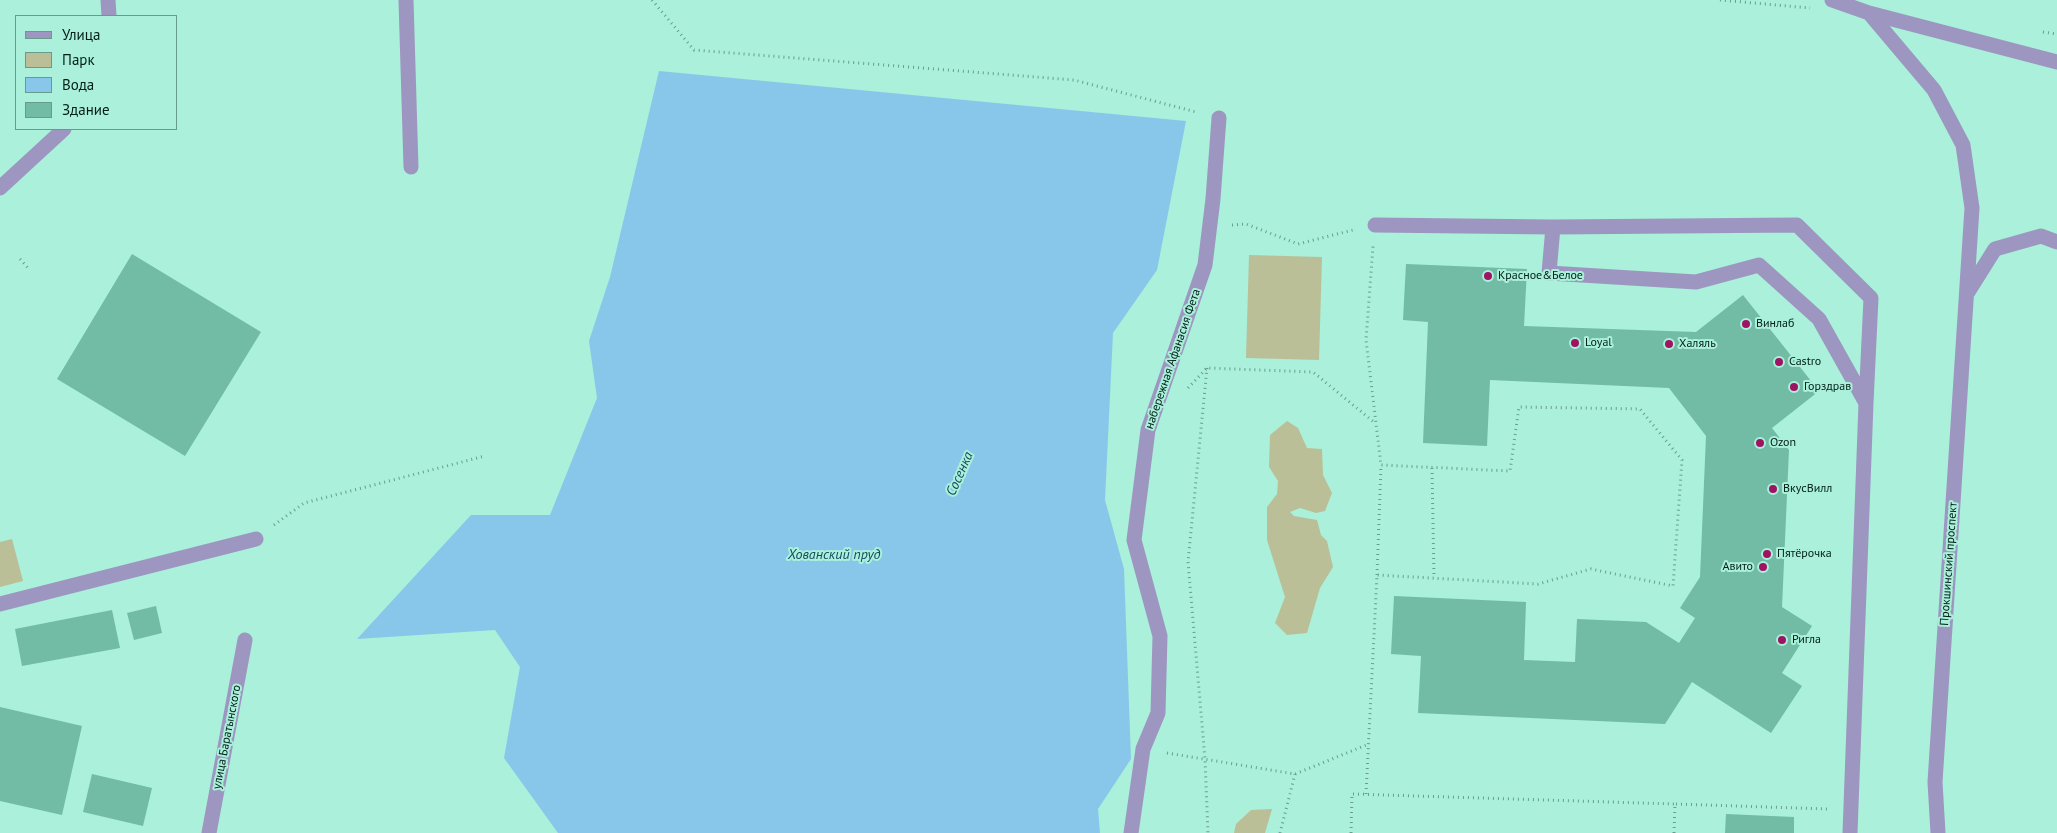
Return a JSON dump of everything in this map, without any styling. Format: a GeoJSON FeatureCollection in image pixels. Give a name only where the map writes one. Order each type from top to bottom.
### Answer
{"type":"FeatureCollection","features":[{"type":"Feature","properties":{"kind":"street"},"geometry":{"type":"LineString","coordinates":[[108,0],[109,15]]}},
{"type":"Feature","properties":{"kind":"street"},"geometry":{"type":"LineString","coordinates":[[406,0],[411,167]]}},
{"type":"Feature","properties":{"kind":"street"},"geometry":{"type":"LineString","coordinates":[[1832,0],[1869,13],[2057,62]]}},
{"type":"Feature","properties":{"kind":"street","name":"Прокшинский проспект"},"geometry":{"type":"LineString","coordinates":[[1869,13],[1934,90],[1963,145],[1972,208],[1935,782],[1938,833]]}},
{"type":"Feature","properties":{"kind":"street","name":"набережная Афанасия Фета"},"geometry":{"type":"LineString","coordinates":[[1131,833],[1143,749],[1158,713],[1160,636],[1134,540],[1148,430],[1205,265],[1219,118]]}},
{"type":"Feature","properties":{"kind":"street"},"geometry":{"type":"LineString","coordinates":[[0,188],[63,130]]}},
{"type":"Feature","properties":{"kind":"street"},"geometry":{"type":"LineString","coordinates":[[1375,225],[1553,227],[1797,225],[1871,298],[1850,833]]}},
{"type":"Feature","properties":{"kind":"street"},"geometry":{"type":"LineString","coordinates":[[1553,227],[1549,273],[1696,282],[1759,265],[1819,319],[1866,403]]}},
{"type":"Feature","properties":{"kind":"street","name":"Прокшинский проспект"},"geometry":{"type":"LineString","coordinates":[[1967,295],[1995,249],[2041,236],[2057,242]]}},
{"type":"Feature","properties":{"kind":"street"},"geometry":{"type":"LineString","coordinates":[[0,604],[256,539]]}},
{"type":"Feature","properties":{"kind":"street","name":"улица Баратынского"},"geometry":{"type":"LineString","coordinates":[[209,833],[245,640]]}},
{"type":"Feature","properties":{"kind":"path"},"geometry":{"type":"LineString","coordinates":[[652,0],[694,50],[1074,80],[1219,118]]}},
{"type":"Feature","properties":{"kind":"path"},"geometry":{"type":"LineString","coordinates":[[1210,227],[1246,224],[1298,244],[1375,225],[1366,340],[1380,465],[1377,575],[1366,794]]}},
{"type":"Feature","properties":{"kind":"path"},"geometry":{"type":"LineString","coordinates":[[20,258],[29,269]]}},
{"type":"Feature","properties":{"kind":"path"},"geometry":{"type":"LineString","coordinates":[[1207,368],[1312,372],[1376,423]]}},
{"type":"Feature","properties":{"kind":"path"},"geometry":{"type":"LineString","coordinates":[[1188,389],[1207,368]]}},
{"type":"Feature","properties":{"kind":"path"},"geometry":{"type":"LineString","coordinates":[[1207,368],[1188,562],[1205,759],[1208,833]]}},
{"type":"Feature","properties":{"kind":"path"},"geometry":{"type":"LineString","coordinates":[[1377,575],[1538,584],[1591,569],[1673,586],[1682,460],[1640,409],[1519,407],[1510,471],[1380,465]]}},
{"type":"Feature","properties":{"kind":"path"},"geometry":{"type":"LineString","coordinates":[[256,539],[304,504],[485,456]]}},
{"type":"Feature","properties":{"kind":"path"},"geometry":{"type":"LineString","coordinates":[[1432,468],[1434,578]]}},
{"type":"Feature","properties":{"kind":"path"},"geometry":{"type":"LineString","coordinates":[[1143,749],[1295,774],[1369,744]]}},
{"type":"Feature","properties":{"kind":"path"},"geometry":{"type":"LineString","coordinates":[[1280,833],[1295,774]]}},
{"type":"Feature","properties":{"kind":"path"},"geometry":{"type":"LineString","coordinates":[[1351,833],[1352,794],[1851,810]]}},
{"type":"Feature","properties":{"kind":"path"},"geometry":{"type":"LineString","coordinates":[[1674,833],[1675,804]]}},
{"type":"Feature","properties":{"kind":"green space"},"geometry":{"type":"Polygon","coordinates":[[[1249,255],[1322,257],[1319,360],[1246,358],[1249,255]]]}},
{"type":"Feature","properties":{"kind":"green space"},"geometry":{"type":"Polygon","coordinates":[[[1287,421],[1298,428],[1307,448],[1322,449],[1323,475],[1332,493],[1325,511],[1316,513],[1300,508],[1290,512],[1294,516],[1317,520],[1321,535],[1327,541],[1333,567],[1320,588],[1307,633],[1287,635],[1275,623],[1285,597],[1267,540],[1267,507],[1277,494],[1278,481],[1269,467],[1270,435],[1287,421]]]}},
{"type":"Feature","properties":{"kind":"green space"},"geometry":{"type":"Polygon","coordinates":[[[12,539],[23,581],[0,587],[0,542],[12,539]]]}},
{"type":"Feature","properties":{"kind":"green space"},"geometry":{"type":"Polygon","coordinates":[[[1272,809],[1265,833],[1234,833],[1236,824],[1251,810],[1272,809]]]}},
{"type":"Feature","properties":{"kind":"water","name":"Хованский пруд"},"geometry":{"type":"Polygon","coordinates":[[[659,71],[1186,121],[1157,270],[1113,333],[1105,500],[1124,569],[1131,759],[1098,809],[1100,833],[558,833],[504,758],[520,667],[495,630],[357,639],[471,515],[550,515],[597,398],[589,341],[610,277],[659,71]]]}},
{"type":"Feature","properties":{"kind":"building"},"geometry":{"type":"Polygon","coordinates":[[[132,254],[261,332],[185,456],[57,379],[132,254]]]}},
{"type":"Feature","properties":{"kind":"building"},"geometry":{"type":"Polygon","coordinates":[[[1406,264],[1527,269],[1524,326],[1696,332],[1743,295],[1819,391],[1772,428],[1789,450],[1782,607],[1812,626],[1782,673],[1802,686],[1771,733],[1692,682],[1665,724],[1418,713],[1421,656],[1391,654],[1394,596],[1526,602],[1524,660],[1575,662],[1577,619],[1646,622],[1679,643],[1695,618],[1680,608],[1700,577],[1706,436],[1669,388],[1490,380],[1487,446],[1423,443],[1428,322],[1403,320],[1406,264]]]}},
{"type":"Feature","properties":{"kind":"building"},"geometry":{"type":"Polygon","coordinates":[[[156,606],[162,633],[134,640],[127,613],[156,606]]]}},
{"type":"Feature","properties":{"kind":"building"},"geometry":{"type":"Polygon","coordinates":[[[112,610],[120,648],[22,666],[15,629],[112,610]]]}},
{"type":"Feature","properties":{"kind":"building"},"geometry":{"type":"Polygon","coordinates":[[[0,707],[82,726],[62,815],[0,801],[0,707]]]}},
{"type":"Feature","properties":{"kind":"building"},"geometry":{"type":"Polygon","coordinates":[[[92,774],[152,788],[143,826],[83,812],[92,774]]]}},
{"type":"Feature","properties":{"kind":"building"},"geometry":{"type":"Polygon","coordinates":[[[1726,814],[1794,817],[1794,833],[1725,833],[1726,814]]]}},
{"type":"Feature","properties":{"kind":"place","name":"Красное&Белое"},"geometry":{"type":"Point","coordinates":[1488,276]}},
{"type":"Feature","properties":{"kind":"place","name":"Винлаб"},"geometry":{"type":"Point","coordinates":[1746,324]}},
{"type":"Feature","properties":{"kind":"place","name":"Loyal"},"geometry":{"type":"Point","coordinates":[1575,343]}},
{"type":"Feature","properties":{"kind":"place","name":"Халяль"},"geometry":{"type":"Point","coordinates":[1669,344]}},
{"type":"Feature","properties":{"kind":"place","name":"Castro"},"geometry":{"type":"Point","coordinates":[1779,362]}},
{"type":"Feature","properties":{"kind":"place","name":"Горздрав"},"geometry":{"type":"Point","coordinates":[1794,387]}},
{"type":"Feature","properties":{"kind":"place","name":"Ozon"},"geometry":{"type":"Point","coordinates":[1760,443]}},
{"type":"Feature","properties":{"kind":"place","name":"ВкусВилл"},"geometry":{"type":"Point","coordinates":[1773,489]}},
{"type":"Feature","properties":{"kind":"place","name":"Пятёрочка"},"geometry":{"type":"Point","coordinates":[1767,554]}},
{"type":"Feature","properties":{"kind":"place","name":"Авито"},"geometry":{"type":"Point","coordinates":[1763,567]}},
{"type":"Feature","properties":{"kind":"place","name":"Ригла"},"geometry":{"type":"Point","coordinates":[1782,640]}},
{"type":"Feature","properties":{"kind":"water label","name":"Сосенка"},"geometry":{"type":"Point","coordinates":[960,474]}}]}
